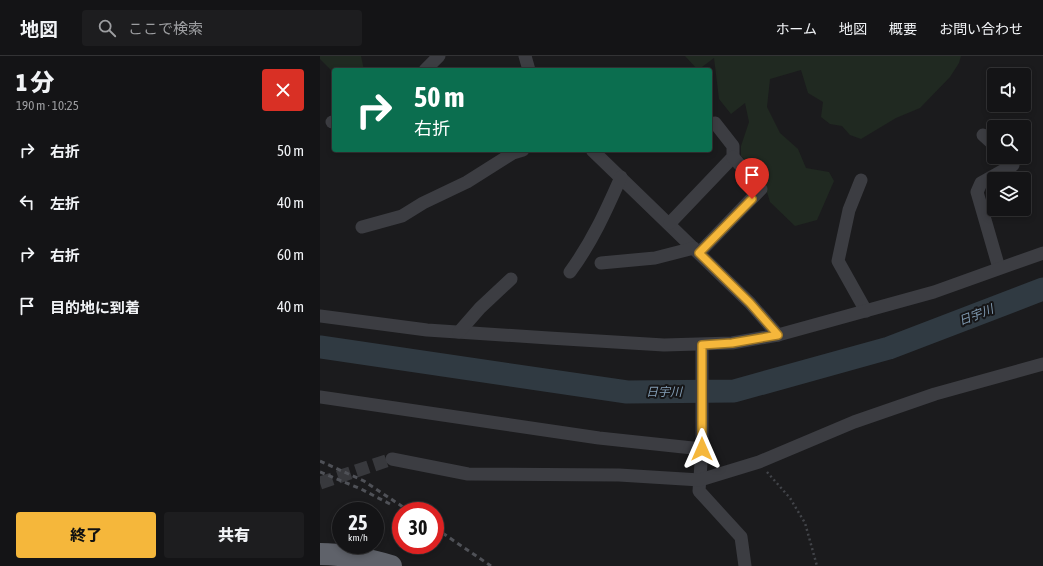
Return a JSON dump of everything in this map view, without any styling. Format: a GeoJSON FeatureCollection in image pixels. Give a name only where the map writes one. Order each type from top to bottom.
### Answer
{"type":"FeatureCollection","features":[{"type":"Feature","properties":{"kind":"highway"},"geometry":{"type":"LineString","coordinates":[[320,554],[340,554],[370,559],[391,566]]}},
{"type":"Feature","properties":{"kind":"street"},"geometry":{"type":"LineString","coordinates":[[427,68],[439,56]]}},
{"type":"Feature","properties":{"kind":"street"},"geometry":{"type":"LineString","coordinates":[[525,56],[528,68]]}},
{"type":"Feature","properties":{"kind":"street"},"geometry":{"type":"LineString","coordinates":[[601,263],[655,258],[697,251],[761,189],[733,157],[733,146],[716,123]]}},
{"type":"Feature","properties":{"kind":"street"},"geometry":{"type":"LineString","coordinates":[[983,135],[987,139]]}},
{"type":"Feature","properties":{"kind":"street"},"geometry":{"type":"LineString","coordinates":[[362,227],[402,216],[424,203],[467,182],[516,152]]}},
{"type":"Feature","properties":{"kind":"street"},"geometry":{"type":"LineString","coordinates":[[594,152],[670,223],[750,303],[778,335]]}},
{"type":"Feature","properties":{"kind":"street"},"geometry":{"type":"LineString","coordinates":[[670,223],[733,157]]}},
{"type":"Feature","properties":{"kind":"street"},"geometry":{"type":"LineString","coordinates":[[999,268],[977,192],[981,183],[1012,164]]}},
{"type":"Feature","properties":{"kind":"street"},"geometry":{"type":"LineString","coordinates":[[570,272],[585,252],[596,232],[621,178]]}},
{"type":"Feature","properties":{"kind":"street"},"geometry":{"type":"LineString","coordinates":[[861,180],[849,210],[838,261],[866,312]]}},
{"type":"Feature","properties":{"kind":"street"},"geometry":{"type":"LineString","coordinates":[[320,316],[459,332],[664,345],[732,343],[778,335],[866,312],[934,292],[1043,253]]}},
{"type":"Feature","properties":{"kind":"street"},"geometry":{"type":"LineString","coordinates":[[459,332],[480,308],[511,279]]}},
{"type":"Feature","properties":{"kind":"street"},"geometry":{"type":"LineString","coordinates":[[702,345],[702,449],[699,491],[741,537],[745,566]]}},
{"type":"Feature","properties":{"kind":"street"},"geometry":{"type":"LineString","coordinates":[[392,459],[468,474],[619,475],[700,480],[759,462],[854,422],[928,396],[1043,364]]}},
{"type":"Feature","properties":{"kind":"street"},"geometry":{"type":"LineString","coordinates":[[320,396],[599,438],[702,449]]}},
{"type":"Feature","properties":{"kind":"path"},"geometry":{"type":"LineString","coordinates":[[759,462],[790,498],[805,523],[817,566]]}},
{"type":"Feature","properties":{"kind":"shaded area"},"geometry":{"type":"Polygon","coordinates":[[[320,56],[361,56],[364,68],[332,68],[332,71],[320,59],[320,56]]]}},
{"type":"Feature","properties":{"kind":"shaded area"},"geometry":{"type":"Polygon","coordinates":[[[685,56],[961,56],[959,63],[950,77],[920,108],[896,118],[861,139],[850,135],[842,126],[830,124],[821,117],[823,102],[808,93],[801,70],[770,79],[767,107],[780,133],[798,149],[806,168],[829,172],[834,181],[817,220],[795,226],[770,202],[762,175],[741,156],[741,146],[749,122],[745,103],[731,114],[719,99],[714,58],[701,68],[696,68],[685,56]]]}},
{"type":"Feature","properties":{"kind":"waterway","name":"日宇川"},"geometry":{"type":"LineString","coordinates":[[320,347],[627,392],[734,391],[889,348],[1043,289]]}},
{"type":"Feature","properties":{"kind":"tunnel"},"geometry":{"type":"LineString","coordinates":[[320,483],[392,459]]}},
{"type":"Feature","properties":{"kind":"railway"},"geometry":{"type":"LineString","coordinates":[[320,461],[364,481],[396,502]]}},
{"type":"Feature","properties":{"kind":"railway"},"geometry":{"type":"LineString","coordinates":[[320,472],[361,489],[390,504]]}},
{"type":"Feature","properties":{"kind":"railway"},"geometry":{"type":"LineString","coordinates":[[444,534],[491,566]]}},
{"type":"Feature","properties":{"kind":"route"},"geometry":{"type":"LineString","coordinates":[[702,449],[702,345],[732,343],[778,335],[750,303],[699,253],[752,199]]}}]}
